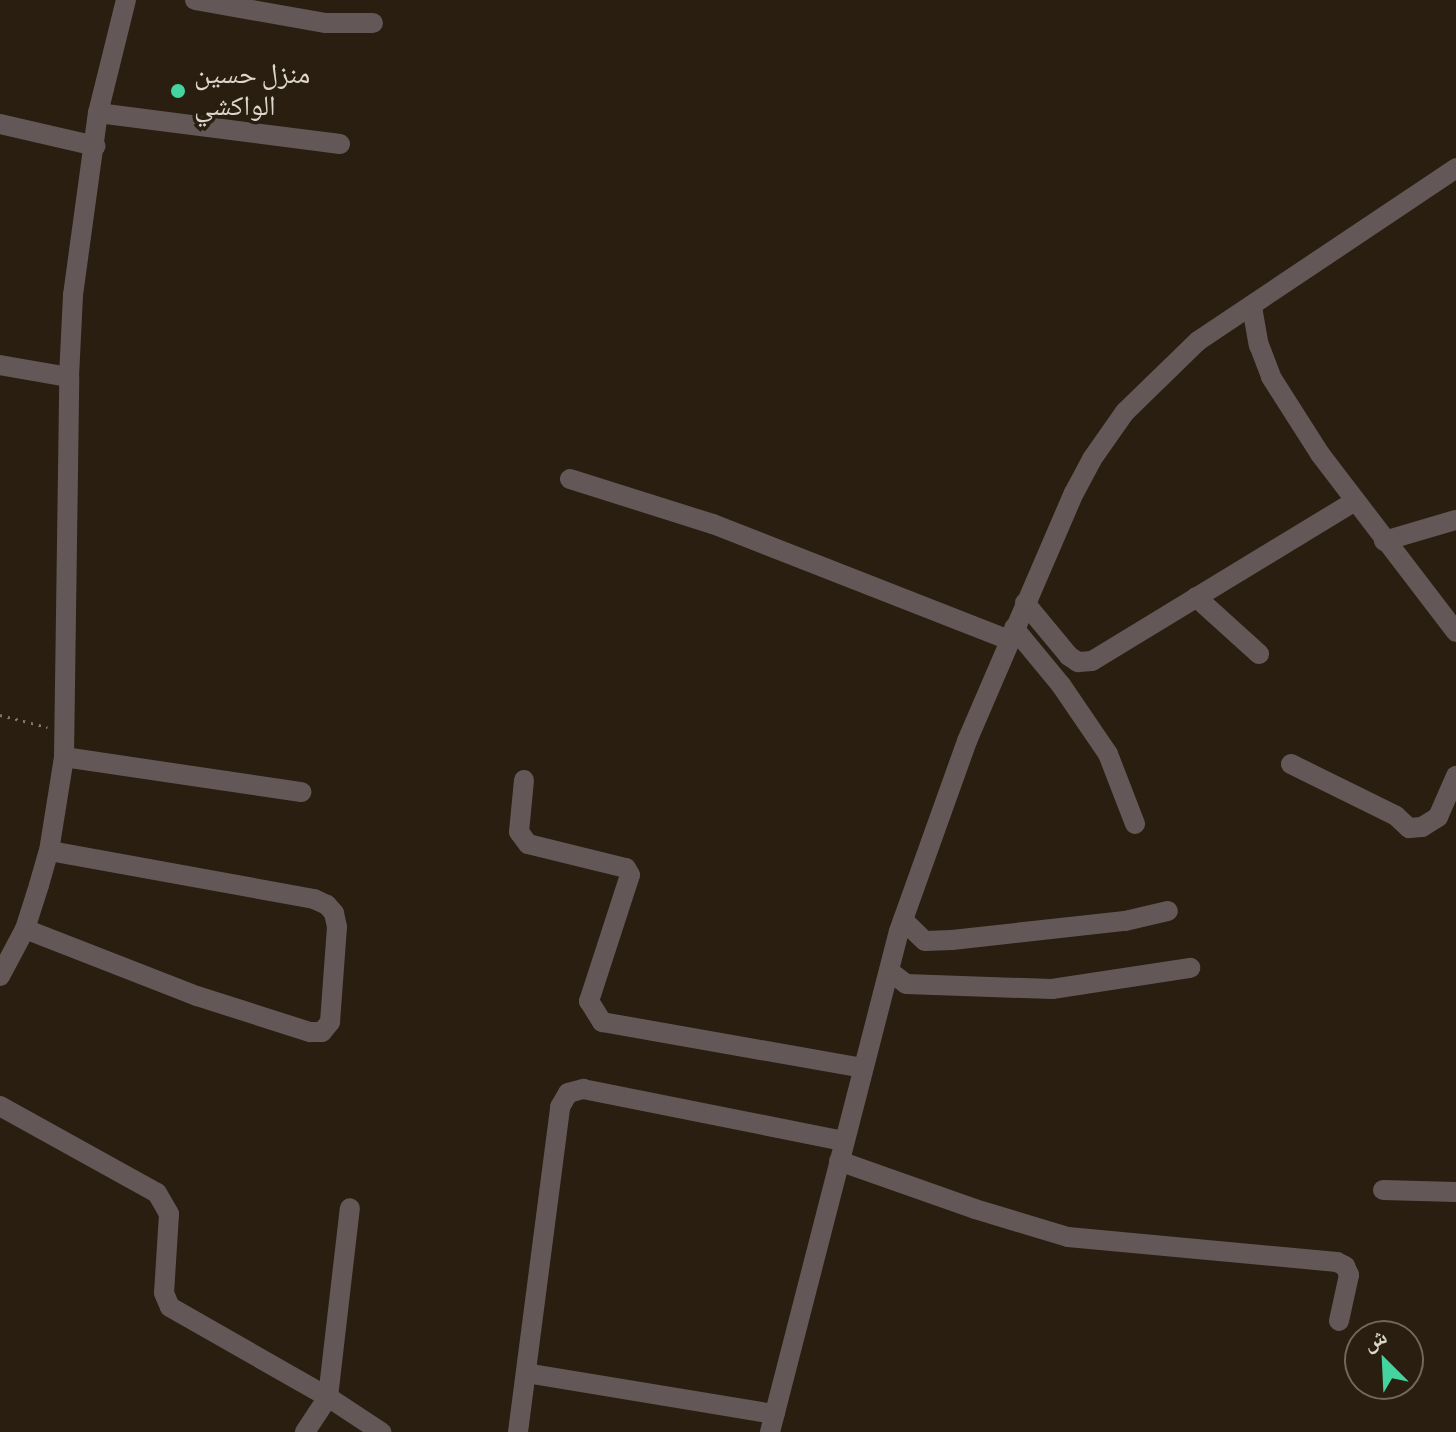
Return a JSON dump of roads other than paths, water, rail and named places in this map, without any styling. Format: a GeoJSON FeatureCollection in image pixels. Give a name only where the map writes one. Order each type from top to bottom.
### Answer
{"type":"FeatureCollection","features":[{"type":"Feature","properties":{"kind":"street"},"geometry":{"type":"LineString","coordinates":[[0,976],[25,929],[49,851],[64,757],[69,377],[79,236],[98,113],[126,0]]}},
{"type":"Feature","properties":{"kind":"street"},"geometry":{"type":"LineString","coordinates":[[195,0],[326,23],[373,23]]}},
{"type":"Feature","properties":{"kind":"street"},"geometry":{"type":"LineString","coordinates":[[98,113],[340,144]]}},
{"type":"Feature","properties":{"kind":"street"},"geometry":{"type":"LineString","coordinates":[[0,124],[95,146]]}},
{"type":"Feature","properties":{"kind":"street"},"geometry":{"type":"LineString","coordinates":[[526,1373],[772,1423],[903,920],[967,741],[1074,493],[1098,450],[1125,412],[1198,341],[1456,168]]}},
{"type":"Feature","properties":{"kind":"street"},"geometry":{"type":"LineString","coordinates":[[1252,307],[1259,345],[1271,377],[1384,541],[1456,632]]}},
{"type":"Feature","properties":{"kind":"street"},"geometry":{"type":"LineString","coordinates":[[0,365],[69,377]]}},
{"type":"Feature","properties":{"kind":"street"},"geometry":{"type":"LineString","coordinates":[[570,479],[713,524],[1011,634],[1061,685],[1108,754],[1135,824]]}},
{"type":"Feature","properties":{"kind":"street"},"geometry":{"type":"LineString","coordinates":[[1025,603],[1078,662],[1092,661],[1355,501]]}},
{"type":"Feature","properties":{"kind":"street"},"geometry":{"type":"LineString","coordinates":[[1384,541],[1456,520]]}},
{"type":"Feature","properties":{"kind":"street"},"geometry":{"type":"LineString","coordinates":[[1196,597],[1259,654]]}},
{"type":"Feature","properties":{"kind":"street"},"geometry":{"type":"LineString","coordinates":[[64,757],[301,792]]}},
{"type":"Feature","properties":{"kind":"street"},"geometry":{"type":"LineString","coordinates":[[1291,764],[1396,816],[1409,828],[1422,827],[1438,817],[1456,776]]}},
{"type":"Feature","properties":{"kind":"street"},"geometry":{"type":"LineString","coordinates":[[524,780],[519,832],[528,844],[626,868],[630,875],[589,1001],[595,1016],[602,1022],[863,1068]]}},
{"type":"Feature","properties":{"kind":"street"},"geometry":{"type":"LineString","coordinates":[[25,929],[197,996],[310,1032],[322,1032],[330,1022],[337,927],[334,913],[327,905],[314,899],[49,851]]}},
{"type":"Feature","properties":{"kind":"street"},"geometry":{"type":"LineString","coordinates":[[903,920],[925,941],[1125,921],[1168,911]]}},
{"type":"Feature","properties":{"kind":"street"},"geometry":{"type":"LineString","coordinates":[[889,971],[906,984],[1052,989],[1190,968]]}},
{"type":"Feature","properties":{"kind":"street"},"geometry":{"type":"LineString","coordinates":[[518,1432],[560,1107],[568,1093],[583,1089],[842,1151],[975,1209],[1068,1237],[1337,1262],[1345,1266],[1349,1275],[1339,1321]]}},
{"type":"Feature","properties":{"kind":"street"},"geometry":{"type":"LineString","coordinates":[[0,1106],[157,1193],[169,1214],[164,1293],[170,1307],[328,1397],[381,1432]]}},
{"type":"Feature","properties":{"kind":"street"},"geometry":{"type":"LineString","coordinates":[[1383,1190],[1456,1192]]}},
{"type":"Feature","properties":{"kind":"street"},"geometry":{"type":"LineString","coordinates":[[305,1432],[328,1397],[350,1208]]}},
{"type":"Feature","properties":{"kind":"place","name":"منزل حسين الواكشي"},"geometry":{"type":"Point","coordinates":[178,91]}}]}
